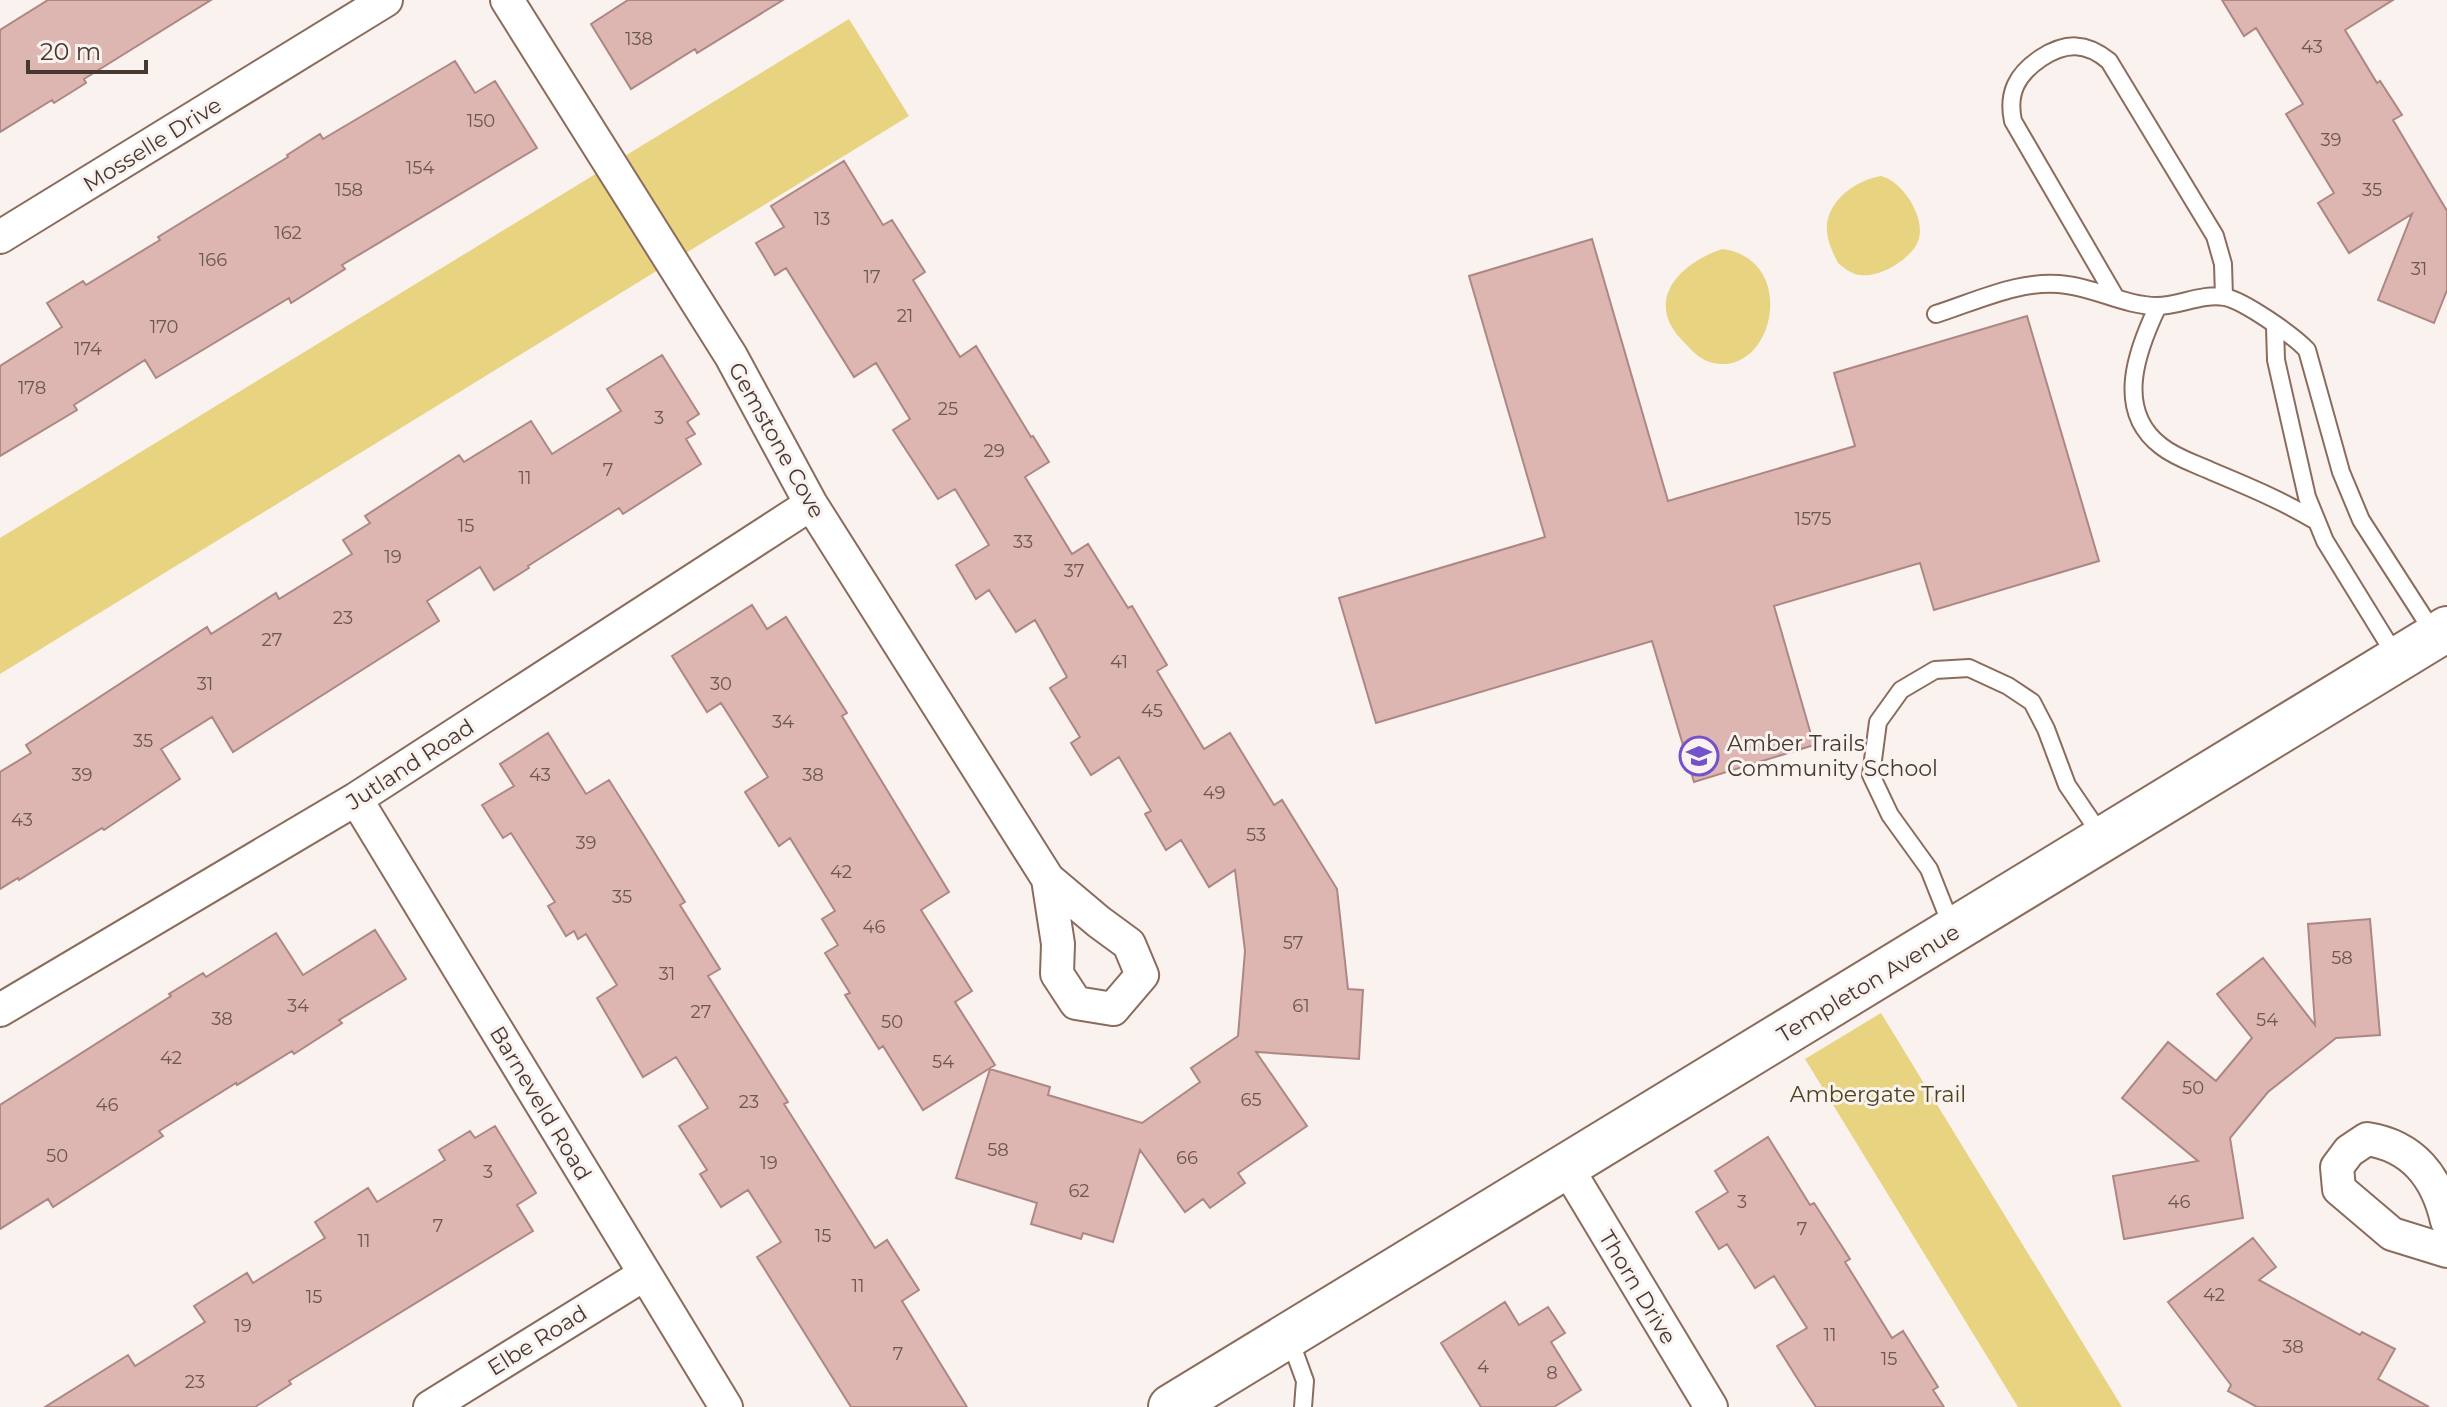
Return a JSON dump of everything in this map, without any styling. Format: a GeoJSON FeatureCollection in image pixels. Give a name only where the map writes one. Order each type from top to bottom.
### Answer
{"type":"FeatureCollection","features":[{"type":"Feature","properties":{"kind":"street","name":"Mosselle Drive"},"geometry":{"type":"LineString","coordinates":[[0,237],[386,0]]}},
{"type":"Feature","properties":{"kind":"street","name":"Gemstone Cove"},"geometry":{"type":"LineString","coordinates":[[507,0],[731,356],[811,504],[1048,879]]}},
{"type":"Feature","properties":{"kind":"street","name":"Jutland Road"},"geometry":{"type":"LineString","coordinates":[[0,1010],[356,799],[811,504]]}},
{"type":"Feature","properties":{"kind":"street","name":"Templeton Avenue"},"geometry":{"type":"LineString","coordinates":[[1171,1407],[2441,633]]}},
{"type":"Feature","properties":{"kind":"street","name":"Barneveld Road"},"geometry":{"type":"LineString","coordinates":[[356,799],[726,1407]]}},
{"type":"Feature","properties":{"kind":"street"},"geometry":{"type":"LineString","coordinates":[[2447,1221],[2439,1191],[2407,1151],[2367,1139],[2349,1151],[2337,1167],[2339,1189],[2368,1216],[2392,1234],[2447,1251]]}},
{"type":"Feature","properties":{"kind":"street","name":"Thorn Drive"},"geometry":{"type":"LineString","coordinates":[[1566,1166],[1711,1407]]}},
{"type":"Feature","properties":{"kind":"street","name":"Elbe Road"},"geometry":{"type":"LineString","coordinates":[[430,1407],[645,1274]]}},
{"type":"Feature","properties":{"kind":"lane"},"geometry":{"type":"LineString","coordinates":[[2116,298],[2010,111],[2014,86],[2026,67],[2065,45],[2085,47],[2109,61],[2215,236],[2223,264],[2224,297]]}},
{"type":"Feature","properties":{"kind":"lane"},"geometry":{"type":"LineString","coordinates":[[1936,314],[2015,289],[2049,283],[2158,306],[2224,297],[2243,305],[2298,340],[2307,350],[2341,472],[2361,520],[2441,633]]}},
{"type":"Feature","properties":{"kind":"lane"},"geometry":{"type":"LineString","coordinates":[[2158,306],[2135,366],[2133,400],[2144,428],[2174,455],[2278,500],[2316,521]]}},
{"type":"Feature","properties":{"kind":"lane"},"geometry":{"type":"LineString","coordinates":[[2275,327],[2276,360],[2296,456],[2316,521],[2325,541],[2398,659]]}},
{"type":"Feature","properties":{"kind":"lane"},"geometry":{"type":"LineString","coordinates":[[1954,930],[1929,869],[1890,815],[1871,775],[1878,722],[1901,690],[1935,670],[1969,668],[2008,686],[2032,702],[2046,729],[2067,785],[2104,839]]}},
{"type":"Feature","properties":{"kind":"lane"},"geometry":{"type":"LineString","coordinates":[[1289,1336],[1305,1381],[1303,1407]]}},
{"type":"Feature","properties":{"kind":"green space"},"geometry":{"type":"Polygon","coordinates":[[[849,19],[909,116],[0,674],[0,538],[849,19]]]}},
{"type":"Feature","properties":{"kind":"green space"},"geometry":{"type":"Polygon","coordinates":[[[1881,176],[1907,195],[1918,216],[1919,238],[1911,253],[1890,268],[1875,274],[1857,274],[1838,263],[1828,240],[1827,221],[1843,195],[1861,182],[1881,176]]]}},
{"type":"Feature","properties":{"kind":"green space"},"geometry":{"type":"Polygon","coordinates":[[[1722,249],[1747,258],[1762,274],[1770,294],[1769,316],[1762,337],[1750,354],[1732,363],[1710,362],[1698,356],[1670,324],[1666,310],[1672,284],[1681,273],[1693,263],[1722,249]]]}},
{"type":"Feature","properties":{"kind":"green space","name":"Ambergate Trail"},"geometry":{"type":"Polygon","coordinates":[[[1881,1013],[2122,1407],[2018,1407],[1805,1059],[1881,1013]]]}},
{"type":"Feature","properties":{"kind":"building"},"geometry":{"type":"Polygon","coordinates":[[[48,0],[211,0],[84,79],[86,83],[0,132],[0,30],[48,0]]]}},
{"type":"Feature","properties":{"kind":"building"},"geometry":{"type":"Polygon","coordinates":[[[628,0],[783,0],[631,89],[591,24],[628,0]]]}},
{"type":"Feature","properties":{"kind":"building"},"geometry":{"type":"Polygon","coordinates":[[[2222,0],[2393,0],[2345,30],[2377,83],[2380,81],[2402,115],[2393,120],[2447,211],[2447,290],[2434,323],[2378,300],[2412,214],[2349,253],[2318,203],[2334,193],[2286,114],[2303,104],[2256,28],[2244,36],[2222,0]]]}},
{"type":"Feature","properties":{"kind":"building"},"geometry":{"type":"Polygon","coordinates":[[[455,61],[475,93],[495,81],[537,148],[342,265],[345,269],[291,303],[289,298],[156,378],[145,360],[74,405],[77,410],[0,456],[0,366],[62,327],[47,303],[83,281],[86,285],[160,240],[158,237],[320,134],[323,139],[455,61]]]}},
{"type":"Feature","properties":{"kind":"building"},"geometry":{"type":"Polygon","coordinates":[[[844,161],[883,225],[892,220],[925,272],[913,280],[960,357],[976,346],[1049,462],[1025,477],[1072,554],[1088,544],[1128,608],[1132,606],[1167,665],[1157,671],[1204,749],[1230,733],[1274,805],[1282,800],[1337,889],[1348,989],[1363,990],[1359,1059],[1256,1052],[1307,1126],[1238,1173],[1245,1183],[1210,1208],[1203,1199],[1185,1212],[1140,1150],[1113,1242],[1083,1233],[1081,1239],[1031,1224],[1037,1203],[956,1178],[990,1069],[1050,1087],[1048,1095],[1142,1123],[1200,1082],[1191,1068],[1238,1036],[1245,951],[1235,870],[1209,887],[1181,840],[1166,850],[1145,814],[1151,811],[1119,757],[1091,775],[1071,743],[1080,737],[1050,688],[1067,677],[1035,620],[1016,632],[989,590],[976,599],[956,565],[989,545],[955,489],[938,499],[893,430],[910,419],[876,363],[854,377],[786,268],[775,275],[756,243],[784,227],[771,206],[844,161]]]}},
{"type":"Feature","properties":{"kind":"building"},"geometry":{"type":"Polygon","coordinates":[[[1592,239],[1668,501],[1855,446],[1834,373],[2027,316],[2099,561],[1934,610],[1920,563],[1774,606],[1814,745],[1694,782],[1652,641],[1376,723],[1339,598],[1545,537],[1469,276],[1592,239]]]}},
{"type":"Feature","properties":{"kind":"building"},"geometry":{"type":"Polygon","coordinates":[[[662,355],[699,414],[687,422],[695,434],[686,439],[701,464],[623,514],[619,508],[494,590],[480,567],[427,601],[439,621],[233,752],[212,717],[161,749],[180,779],[104,830],[102,828],[0,889],[0,772],[31,753],[26,745],[207,627],[211,634],[276,593],[279,599],[352,554],[343,540],[370,523],[365,516],[459,455],[464,462],[531,421],[552,454],[621,411],[607,389],[662,355]]]}},
{"type":"Feature","properties":{"kind":"building"},"geometry":{"type":"Polygon","coordinates":[[[752,605],[767,629],[786,617],[847,713],[842,716],[949,892],[921,910],[972,991],[955,1002],[995,1065],[923,1110],[883,1046],[879,1049],[845,995],[850,993],[825,953],[838,945],[822,919],[835,911],[790,838],[779,846],[745,792],[768,777],[721,703],[707,712],[672,656],[752,605]]]}},
{"type":"Feature","properties":{"kind":"building"},"geometry":{"type":"Polygon","coordinates":[[[548,733],[586,794],[609,780],[643,834],[685,902],[680,905],[720,969],[708,976],[788,1102],[784,1104],[875,1248],[887,1240],[919,1290],[902,1301],[967,1407],[851,1407],[757,1257],[781,1242],[748,1190],[721,1207],[700,1174],[707,1170],[679,1126],[708,1108],[676,1057],[643,1077],[597,998],[617,985],[586,934],[578,939],[574,931],[566,936],[548,906],[555,902],[511,833],[503,838],[482,805],[514,786],[500,764],[548,733]]]}},
{"type":"Feature","properties":{"kind":"building"},"geometry":{"type":"Polygon","coordinates":[[[2370,919],[2380,1035],[2336,1038],[2268,1092],[2230,1138],[2243,1218],[2124,1239],[2113,1176],[2198,1161],[2122,1098],[2168,1042],[2216,1081],[2252,1038],[2217,994],[2263,958],[2315,1025],[2308,924],[2370,919]]]}},
{"type":"Feature","properties":{"kind":"building"},"geometry":{"type":"Polygon","coordinates":[[[375,930],[406,979],[339,1020],[342,1023],[294,1054],[292,1051],[159,1131],[163,1136],[53,1207],[48,1199],[0,1229],[0,1105],[171,996],[169,994],[203,973],[206,977],[276,933],[303,975],[375,930]]]}},
{"type":"Feature","properties":{"kind":"building"},"geometry":{"type":"Polygon","coordinates":[[[495,1126],[536,1193],[517,1205],[533,1231],[289,1381],[291,1384],[255,1407],[45,1407],[128,1355],[135,1366],[205,1322],[194,1306],[247,1273],[253,1283],[325,1238],[315,1222],[368,1188],[377,1202],[445,1160],[439,1150],[470,1131],[475,1138],[495,1126]]]}},
{"type":"Feature","properties":{"kind":"building"},"geometry":{"type":"Polygon","coordinates":[[[1768,1137],[1810,1205],[1814,1203],[1850,1259],[1845,1262],[1892,1338],[1903,1331],[1938,1387],[1933,1390],[1944,1407],[1816,1407],[1797,1378],[1777,1346],[1807,1328],[1774,1276],[1755,1288],[1727,1244],[1719,1249],[1696,1212],[1728,1192],[1715,1171],[1768,1137]]]}},
{"type":"Feature","properties":{"kind":"building"},"geometry":{"type":"Polygon","coordinates":[[[2253,1238],[2276,1267],[2259,1280],[2360,1335],[2362,1332],[2395,1349],[2378,1379],[2429,1407],[2257,1407],[2228,1391],[2231,1385],[2168,1302],[2253,1238]]]}},
{"type":"Feature","properties":{"kind":"building"},"geometry":{"type":"Polygon","coordinates":[[[1505,1302],[1519,1325],[1548,1307],[1565,1333],[1551,1342],[1581,1390],[1554,1407],[1481,1407],[1441,1343],[1505,1302]]]}},
{"type":"Feature","properties":{"kind":"place","name":"Amber Trails Community School"},"geometry":{"type":"Point","coordinates":[1699,756]}}]}
